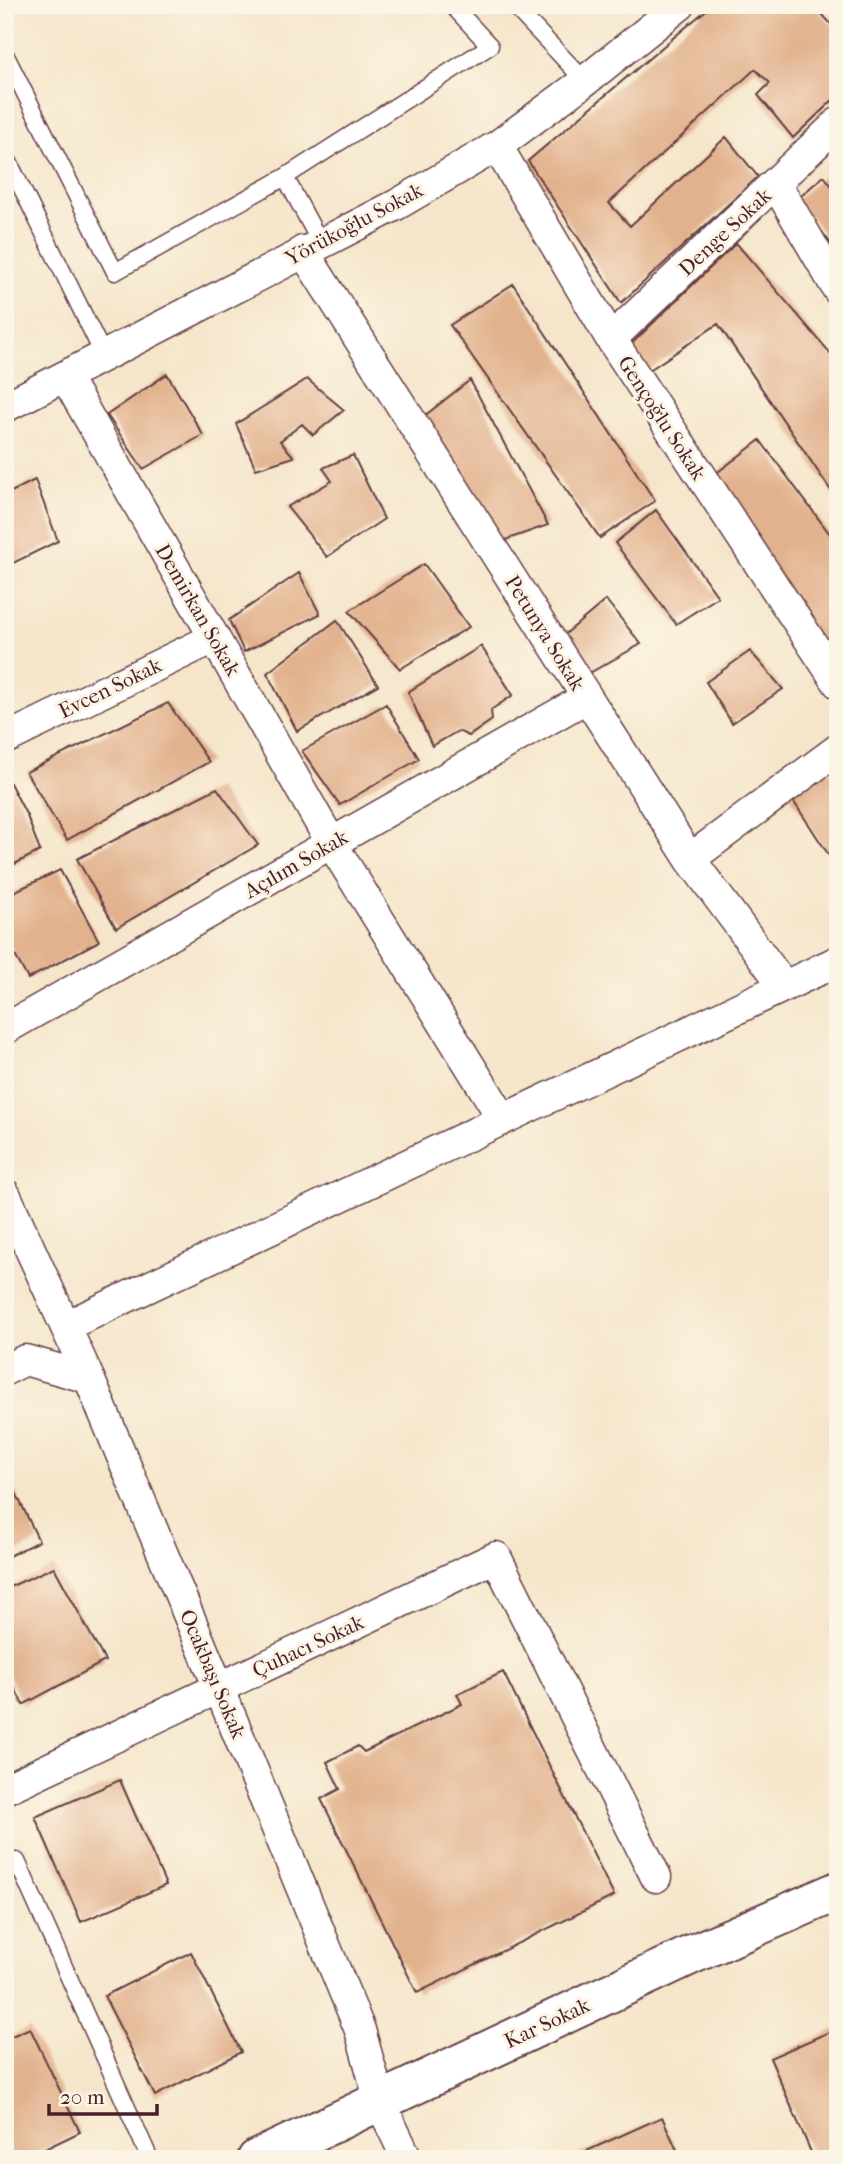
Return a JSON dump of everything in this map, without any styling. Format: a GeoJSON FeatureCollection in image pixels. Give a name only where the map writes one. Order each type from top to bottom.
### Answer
{"type":"FeatureCollection","features":[{"type":"Feature","properties":{"kind":"street","name":"Yörükoğlu Sokak"},"geometry":{"type":"LineString","coordinates":[[5,407],[396,205],[497,146],[585,81],[680,5]]}},
{"type":"Feature","properties":{"kind":"street","name":"Denge Sokak"},"geometry":{"type":"LineString","coordinates":[[611,339],[838,123]]}},
{"type":"Feature","properties":{"kind":"street","name":"Gençoğlu Sokak"},"geometry":{"type":"LineString","coordinates":[[497,146],[611,339],[838,683]]}},
{"type":"Feature","properties":{"kind":"street"},"geometry":{"type":"LineString","coordinates":[[776,184],[838,290]]}},
{"type":"Feature","properties":{"kind":"street","name":"Petunya Sokak"},"geometry":{"type":"LineString","coordinates":[[312,247],[586,698],[690,859],[784,986]]}},
{"type":"Feature","properties":{"kind":"street","name":"Demirkan Sokak"},"geometry":{"type":"LineString","coordinates":[[65,376],[332,844],[503,1119]]}},
{"type":"Feature","properties":{"kind":"street","name":"Evcen Sokak"},"geometry":{"type":"LineString","coordinates":[[5,739],[214,638]]}},
{"type":"Feature","properties":{"kind":"street","name":"Açılım Sokak"},"geometry":{"type":"LineString","coordinates":[[5,1028],[586,698]]}},
{"type":"Feature","properties":{"kind":"street"},"geometry":{"type":"LineString","coordinates":[[690,859],[838,750]]}},
{"type":"Feature","properties":{"kind":"street"},"geometry":{"type":"LineString","coordinates":[[66,1326],[838,961]]}},
{"type":"Feature","properties":{"kind":"street","name":"Ocakbaşı Sokak"},"geometry":{"type":"LineString","coordinates":[[5,1194],[89,1378],[219,1688],[360,2030],[380,2102],[407,2159]]}},
{"type":"Feature","properties":{"kind":"street"},"geometry":{"type":"LineString","coordinates":[[5,1370],[25,1360],[89,1378]]}},
{"type":"Feature","properties":{"kind":"street","name":"Çuhacı Sokak"},"geometry":{"type":"LineString","coordinates":[[5,1789],[496,1557],[656,1877]]}},
{"type":"Feature","properties":{"kind":"street","name":"Kar Sokak"},"geometry":{"type":"LineString","coordinates":[[257,2159],[695,1953],[838,1891]]}},
{"type":"Feature","properties":{"kind":"lane"},"geometry":{"type":"LineString","coordinates":[[5,54],[115,272],[285,177],[490,46],[452,5]]}},
{"type":"Feature","properties":{"kind":"lane"},"geometry":{"type":"LineString","coordinates":[[513,5],[585,81]]}},
{"type":"Feature","properties":{"kind":"lane"},"geometry":{"type":"LineString","coordinates":[[5,154],[104,356]]}},
{"type":"Feature","properties":{"kind":"lane"},"geometry":{"type":"LineString","coordinates":[[285,177],[312,247]]}},
{"type":"Feature","properties":{"kind":"lane"},"geometry":{"type":"LineString","coordinates":[[17,1861],[150,2159]]}},
{"type":"Feature","properties":{"kind":"building"},"geometry":{"type":"Polygon","coordinates":[[[712,5],[814,5],[838,32],[838,95],[793,138],[758,95],[770,83],[755,69],[609,203],[630,226],[726,137],[758,177],[621,303],[528,161],[712,5]]]}},
{"type":"Feature","properties":{"kind":"building"},"geometry":{"type":"Polygon","coordinates":[[[824,176],[838,194],[838,253],[797,199],[824,176]]]}},
{"type":"Feature","properties":{"kind":"building"},"geometry":{"type":"Polygon","coordinates":[[[736,243],[838,362],[838,501],[718,324],[645,373],[622,353],[736,243]]]}},
{"type":"Feature","properties":{"kind":"building"},"geometry":{"type":"Polygon","coordinates":[[[513,284],[655,501],[600,538],[450,325],[513,284]]]}},
{"type":"Feature","properties":{"kind":"building"},"geometry":{"type":"Polygon","coordinates":[[[167,374],[203,435],[143,469],[107,415],[167,374]]]}},
{"type":"Feature","properties":{"kind":"building"},"geometry":{"type":"Polygon","coordinates":[[[307,379],[344,410],[313,435],[302,424],[280,441],[294,457],[256,469],[236,424],[307,379]]]}},
{"type":"Feature","properties":{"kind":"building"},"geometry":{"type":"Polygon","coordinates":[[[470,380],[548,525],[494,544],[418,421],[470,380]]]}},
{"type":"Feature","properties":{"kind":"building"},"geometry":{"type":"Polygon","coordinates":[[[760,440],[838,545],[838,671],[710,478],[760,440]]]}},
{"type":"Feature","properties":{"kind":"building"},"geometry":{"type":"Polygon","coordinates":[[[353,455],[384,519],[327,557],[287,507],[332,481],[323,468],[353,455]]]}},
{"type":"Feature","properties":{"kind":"building"},"geometry":{"type":"Polygon","coordinates":[[[35,480],[58,541],[5,567],[5,495],[35,480]]]}},
{"type":"Feature","properties":{"kind":"building"},"geometry":{"type":"Polygon","coordinates":[[[656,510],[718,597],[676,624],[615,543],[656,510]]]}},
{"type":"Feature","properties":{"kind":"building"},"geometry":{"type":"Polygon","coordinates":[[[424,564],[469,627],[400,669],[349,611],[424,564]]]}},
{"type":"Feature","properties":{"kind":"building"},"geometry":{"type":"Polygon","coordinates":[[[299,573],[320,614],[244,652],[229,620],[299,573]]]}},
{"type":"Feature","properties":{"kind":"building"},"geometry":{"type":"Polygon","coordinates":[[[606,600],[641,644],[586,675],[557,641],[606,600]]]}},
{"type":"Feature","properties":{"kind":"building"},"geometry":{"type":"Polygon","coordinates":[[[337,620],[378,685],[297,731],[267,673],[337,620]]]}},
{"type":"Feature","properties":{"kind":"building"},"geometry":{"type":"Polygon","coordinates":[[[481,646],[513,695],[491,710],[492,720],[469,736],[458,731],[432,746],[408,692],[481,646]]]}},
{"type":"Feature","properties":{"kind":"building"},"geometry":{"type":"Polygon","coordinates":[[[750,651],[783,689],[732,723],[706,682],[750,651]]]}},
{"type":"Feature","properties":{"kind":"building"},"geometry":{"type":"Polygon","coordinates":[[[168,703],[209,762],[67,840],[26,772],[168,703]]]}},
{"type":"Feature","properties":{"kind":"building"},"geometry":{"type":"Polygon","coordinates":[[[386,704],[419,759],[340,805],[302,751],[386,704]]]}},
{"type":"Feature","properties":{"kind":"building"},"geometry":{"type":"Polygon","coordinates":[[[827,768],[838,783],[838,869],[790,796],[827,768]]]}},
{"type":"Feature","properties":{"kind":"building"},"geometry":{"type":"Polygon","coordinates":[[[10,783],[27,816],[40,851],[5,869],[5,785],[10,783]]]}},
{"type":"Feature","properties":{"kind":"building"},"geometry":{"type":"Polygon","coordinates":[[[217,788],[258,845],[116,928],[77,859],[217,788]]]}},
{"type":"Feature","properties":{"kind":"building"},"geometry":{"type":"Polygon","coordinates":[[[60,870],[99,941],[28,979],[5,937],[5,896],[60,870]]]}},
{"type":"Feature","properties":{"kind":"building"},"geometry":{"type":"Polygon","coordinates":[[[5,1470],[39,1541],[5,1558],[5,1470]]]}},
{"type":"Feature","properties":{"kind":"building"},"geometry":{"type":"Polygon","coordinates":[[[54,1567],[105,1661],[23,1705],[5,1668],[5,1589],[54,1567]]]}},
{"type":"Feature","properties":{"kind":"building"},"geometry":{"type":"Polygon","coordinates":[[[503,1672],[614,1896],[417,1993],[321,1799],[340,1789],[327,1762],[358,1746],[364,1752],[462,1704],[457,1694],[503,1672]]]}},
{"type":"Feature","properties":{"kind":"building"},"geometry":{"type":"Polygon","coordinates":[[[120,1780],[166,1885],[81,1922],[35,1817],[120,1780]]]}},
{"type":"Feature","properties":{"kind":"building"},"geometry":{"type":"Polygon","coordinates":[[[191,1952],[241,2052],[155,2096],[104,1996],[191,1952]]]}},
{"type":"Feature","properties":{"kind":"building"},"geometry":{"type":"Polygon","coordinates":[[[30,2028],[80,2132],[24,2159],[5,2159],[5,2039],[30,2028]]]}},
{"type":"Feature","properties":{"kind":"building"},"geometry":{"type":"Polygon","coordinates":[[[838,2028],[838,2155],[829,2159],[814,2159],[770,2058],[838,2028]]]}},
{"type":"Feature","properties":{"kind":"building"},"geometry":{"type":"Polygon","coordinates":[[[662,2117],[681,2159],[569,2159],[662,2117]]]}}]}
